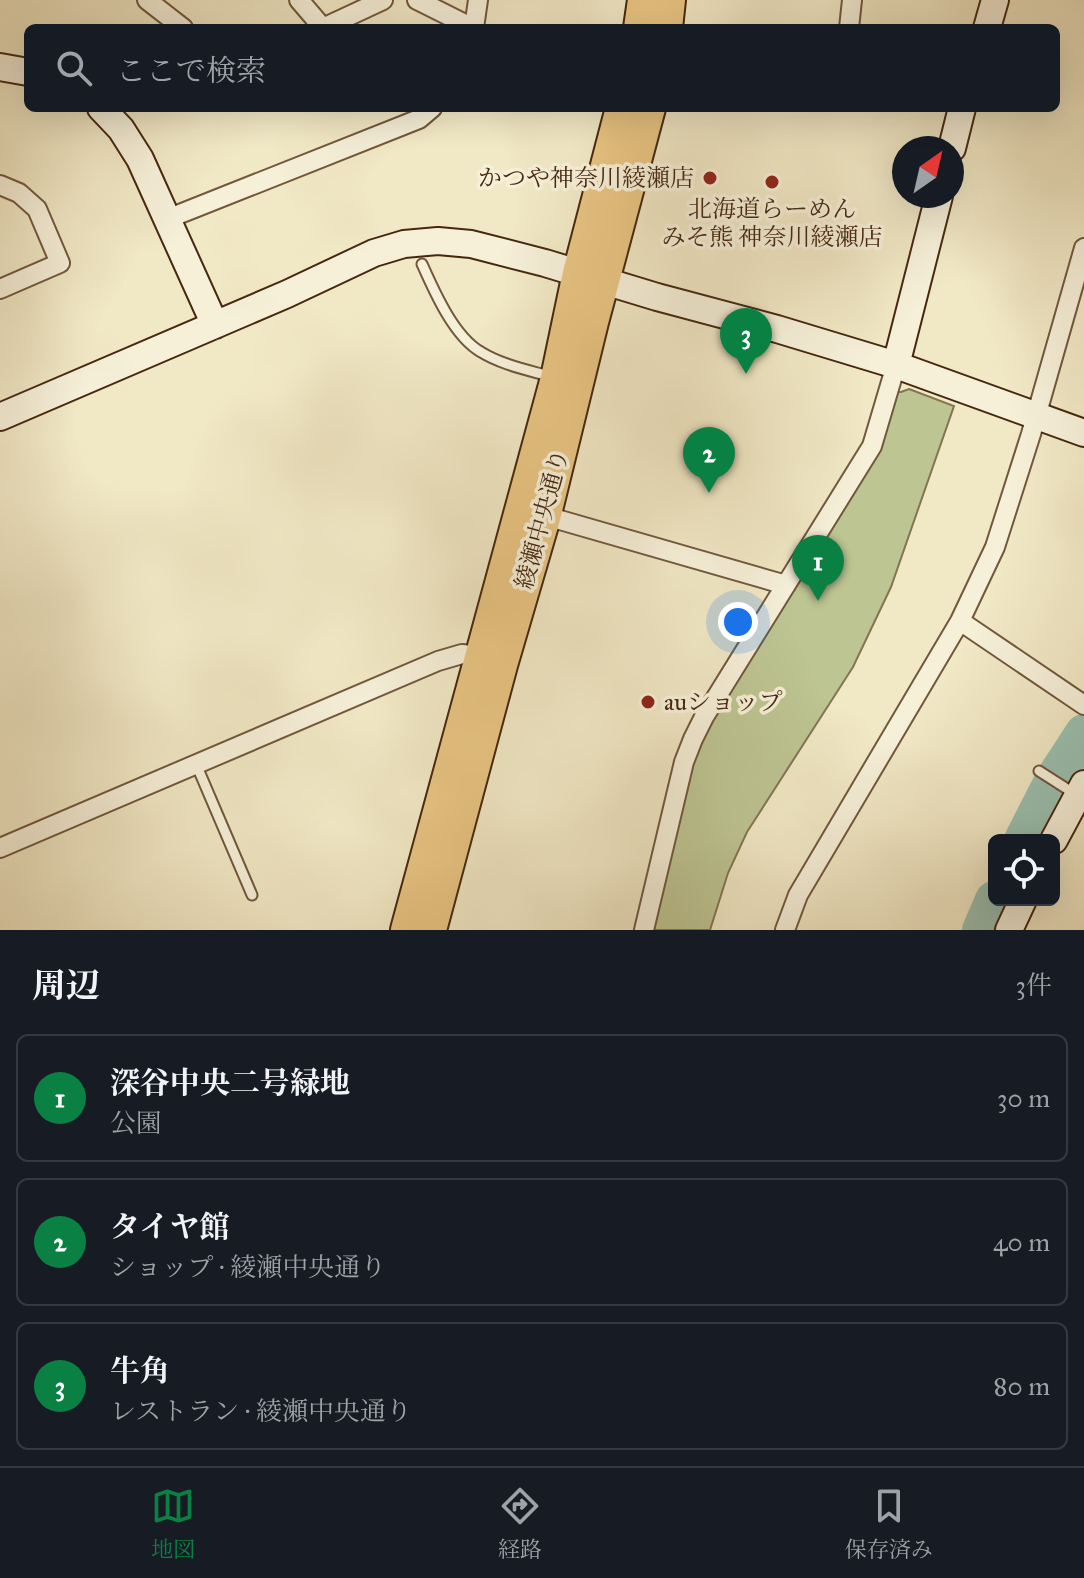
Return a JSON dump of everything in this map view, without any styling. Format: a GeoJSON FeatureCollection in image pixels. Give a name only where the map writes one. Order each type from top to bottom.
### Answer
{"type":"FeatureCollection","features":[{"type":"Feature","properties":{"kind":"main road"},"geometry":{"type":"LineString","coordinates":[[640,24],[643,0]]}},
{"type":"Feature","properties":{"kind":"main road"},"geometry":{"type":"LineString","coordinates":[[667,24],[670,0]]}},
{"type":"Feature","properties":{"kind":"main road","name":"綾瀬中央通り"},"geometry":{"type":"LineString","coordinates":[[431,930],[545,518],[620,112]]}},
{"type":"Feature","properties":{"kind":"main road","name":"綾瀬中央通り"},"geometry":{"type":"LineString","coordinates":[[406,930],[556,378],[649,112]]}},
{"type":"Feature","properties":{"kind":"street"},"geometry":{"type":"LineString","coordinates":[[147,0],[178,24]]}},
{"type":"Feature","properties":{"kind":"street"},"geometry":{"type":"LineString","coordinates":[[299,0],[320,24]]}},
{"type":"Feature","properties":{"kind":"street"},"geometry":{"type":"LineString","coordinates":[[332,24],[383,0]]}},
{"type":"Feature","properties":{"kind":"street"},"geometry":{"type":"LineString","coordinates":[[417,0],[466,24]]}},
{"type":"Feature","properties":{"kind":"street"},"geometry":{"type":"LineString","coordinates":[[475,24],[478,0]]}},
{"type":"Feature","properties":{"kind":"street"},"geometry":{"type":"LineString","coordinates":[[849,24],[852,0]]}},
{"type":"Feature","properties":{"kind":"street"},"geometry":{"type":"LineString","coordinates":[[988,24],[995,0]]}},
{"type":"Feature","properties":{"kind":"street"},"geometry":{"type":"LineString","coordinates":[[0,67],[24,71]]}},
{"type":"Feature","properties":{"kind":"street"},"geometry":{"type":"LineString","coordinates":[[105,112],[121,129],[140,159],[215,325]]}},
{"type":"Feature","properties":{"kind":"street"},"geometry":{"type":"LineString","coordinates":[[167,219],[419,119],[427,112]]}},
{"type":"Feature","properties":{"kind":"street"},"geometry":{"type":"LineString","coordinates":[[955,136],[961,112]]}},
{"type":"Feature","properties":{"kind":"street"},"geometry":{"type":"LineString","coordinates":[[0,185],[19,193],[37,209],[60,263],[0,289]]}},
{"type":"Feature","properties":{"kind":"street"},"geometry":{"type":"LineString","coordinates":[[644,930],[684,762],[693,739],[872,446],[936,208]]}},
{"type":"Feature","properties":{"kind":"street"},"geometry":{"type":"LineString","coordinates":[[0,417],[374,253],[404,244],[438,241],[471,244],[777,329],[896,365],[1084,433]]}},
{"type":"Feature","properties":{"kind":"street"},"geometry":{"type":"LineString","coordinates":[[785,930],[798,895],[960,621],[995,547],[1084,248]]}},
{"type":"Feature","properties":{"kind":"street"},"geometry":{"type":"LineString","coordinates":[[545,518],[786,585]]}},
{"type":"Feature","properties":{"kind":"street"},"geometry":{"type":"LineString","coordinates":[[960,621],[1082,704]]}},
{"type":"Feature","properties":{"kind":"street"},"geometry":{"type":"LineString","coordinates":[[0,848],[438,661],[462,654],[479,656]]}},
{"type":"Feature","properties":{"kind":"street"},"geometry":{"type":"LineString","coordinates":[[1057,834],[1076,789]]}},
{"type":"Feature","properties":{"kind":"street"},"geometry":{"type":"LineString","coordinates":[[1009,930],[1020,906]]}},
{"type":"Feature","properties":{"kind":"lane"},"geometry":{"type":"LineString","coordinates":[[422,264],[458,331],[478,351],[499,362],[556,378]]}},
{"type":"Feature","properties":{"kind":"lane"},"geometry":{"type":"LineString","coordinates":[[196,764],[252,895]]}},
{"type":"Feature","properties":{"kind":"lane"},"geometry":{"type":"LineString","coordinates":[[1039,771],[1076,789]]}},
{"type":"Feature","properties":{"kind":"green space"},"geometry":{"type":"Polygon","coordinates":[[[909,389],[954,406],[891,587],[853,667],[747,832],[728,873],[710,930],[648,930],[692,764],[706,730],[895,392],[909,389]]]}},
{"type":"Feature","properties":{"kind":"waterway"},"geometry":{"type":"LineString","coordinates":[[1026,834],[1054,779],[1084,733]]}},
{"type":"Feature","properties":{"kind":"waterway"},"geometry":{"type":"LineString","coordinates":[[981,930],[991,906]]}},
{"type":"Feature","properties":{"kind":"place","name":"かつや神奈川綾瀬店"},"geometry":{"type":"Point","coordinates":[710,178]}},
{"type":"Feature","properties":{"kind":"place","name":"北海道らーめん みそ熊 神奈川綾瀬店"},"geometry":{"type":"Point","coordinates":[772,182]}},
{"type":"Feature","properties":{"kind":"place","name":"牛角"},"geometry":{"type":"Point","coordinates":[746,374]}},
{"type":"Feature","properties":{"kind":"place","name":"タイヤ館"},"geometry":{"type":"Point","coordinates":[709,493]}},
{"type":"Feature","properties":{"kind":"place","name":"深谷中央二号緑地"},"geometry":{"type":"Point","coordinates":[818,601]}},
{"type":"Feature","properties":{"kind":"place","name":"auショップ"},"geometry":{"type":"Point","coordinates":[648,702]}}]}
